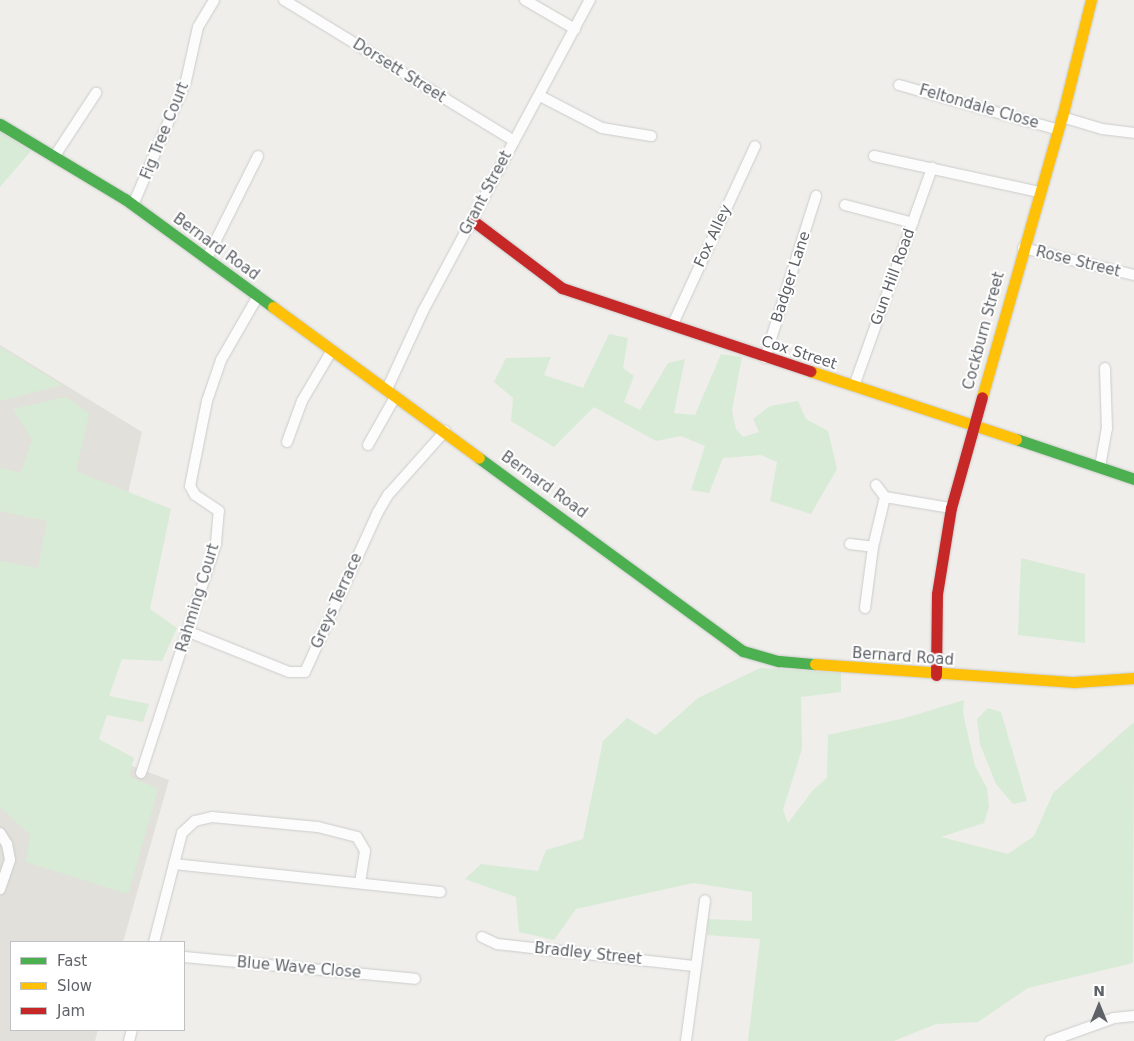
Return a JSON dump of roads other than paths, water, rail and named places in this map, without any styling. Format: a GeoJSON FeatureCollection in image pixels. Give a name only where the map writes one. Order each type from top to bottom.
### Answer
{"type":"FeatureCollection","features":[{"type":"Feature","properties":{"kind":"street","name":"Fig Tree Court"},"geometry":{"type":"LineString","coordinates":[[133,205],[184,89],[198,27],[214,0]]}},
{"type":"Feature","properties":{"kind":"street","name":"Dorsett Street"},"geometry":{"type":"LineString","coordinates":[[284,0],[514,141]]}},
{"type":"Feature","properties":{"kind":"street"},"geometry":{"type":"LineString","coordinates":[[525,0],[575,29]]}},
{"type":"Feature","properties":{"kind":"street","name":"Grant Street"},"geometry":{"type":"LineString","coordinates":[[368,445],[472,220],[590,0]]}},
{"type":"Feature","properties":{"kind":"street","name":"Cockburn Street"},"geometry":{"type":"LineString","coordinates":[[936,675],[937,594],[951,508],[1039,192],[1059,130],[1091,0]]}},
{"type":"Feature","properties":{"kind":"street","name":"Feltondale Close"},"geometry":{"type":"LineString","coordinates":[[899,85],[1059,130]]}},
{"type":"Feature","properties":{"kind":"street"},"geometry":{"type":"LineString","coordinates":[[54,157],[96,93]]}},
{"type":"Feature","properties":{"kind":"street"},"geometry":{"type":"LineString","coordinates":[[540,96],[602,128],[651,136]]}},
{"type":"Feature","properties":{"kind":"street"},"geometry":{"type":"LineString","coordinates":[[1062,117],[1102,129],[1134,133]]}},
{"type":"Feature","properties":{"kind":"street","name":"Bernard Road"},"geometry":{"type":"LineString","coordinates":[[0,124],[133,205],[743,651],[779,661],[936,675],[1074,682],[1134,678]]}},
{"type":"Feature","properties":{"kind":"street","name":"Fox Alley"},"geometry":{"type":"LineString","coordinates":[[672,326],[755,146]]}},
{"type":"Feature","properties":{"kind":"street"},"geometry":{"type":"LineString","coordinates":[[206,258],[258,156]]}},
{"type":"Feature","properties":{"kind":"street"},"geometry":{"type":"LineString","coordinates":[[874,156],[1039,192]]}},
{"type":"Feature","properties":{"kind":"street","name":"Gun Hill Road"},"geometry":{"type":"LineString","coordinates":[[854,386],[932,168]]}},
{"type":"Feature","properties":{"kind":"street","name":"Badger Lane"},"geometry":{"type":"LineString","coordinates":[[765,358],[816,196]]}},
{"type":"Feature","properties":{"kind":"street"},"geometry":{"type":"LineString","coordinates":[[845,205],[913,223]]}},
{"type":"Feature","properties":{"kind":"street","name":"Cox Street"},"geometry":{"type":"LineString","coordinates":[[472,220],[562,288],[765,358],[1134,479]]}},
{"type":"Feature","properties":{"kind":"street","name":"Rose Street"},"geometry":{"type":"LineString","coordinates":[[1023,248],[1134,275]]}},
{"type":"Feature","properties":{"kind":"street","name":"Rahming Court"},"geometry":{"type":"LineString","coordinates":[[141,772],[189,632],[216,543],[219,511],[195,496],[190,486],[198,439],[221,360],[258,296]]}},
{"type":"Feature","properties":{"kind":"street"},"geometry":{"type":"LineString","coordinates":[[287,442],[302,401],[332,350]]}},
{"type":"Feature","properties":{"kind":"street"},"geometry":{"type":"LineString","coordinates":[[1100,467],[1107,429],[1105,368]]}},
{"type":"Feature","properties":{"kind":"street","name":"Greys Terrace"},"geometry":{"type":"LineString","coordinates":[[189,632],[289,672],[298,674],[305,672],[378,512],[388,496],[444,431]]}},
{"type":"Feature","properties":{"kind":"street"},"geometry":{"type":"LineString","coordinates":[[876,485],[885,497],[951,508]]}},
{"type":"Feature","properties":{"kind":"street"},"geometry":{"type":"LineString","coordinates":[[865,608],[873,547],[885,497]]}},
{"type":"Feature","properties":{"kind":"street"},"geometry":{"type":"LineString","coordinates":[[850,544],[873,547]]}},
{"type":"Feature","properties":{"kind":"street"},"geometry":{"type":"LineString","coordinates":[[154,941],[182,833],[195,821],[212,817],[318,827],[357,838],[366,851],[360,883]]}},
{"type":"Feature","properties":{"kind":"street"},"geometry":{"type":"LineString","coordinates":[[0,833],[7,844],[10,860],[0,889]]}},
{"type":"Feature","properties":{"kind":"street"},"geometry":{"type":"LineString","coordinates":[[174,864],[441,892]]}},
{"type":"Feature","properties":{"kind":"street"},"geometry":{"type":"LineString","coordinates":[[686,1041],[694,966],[705,900]]}},
{"type":"Feature","properties":{"kind":"street","name":"Bradley Street"},"geometry":{"type":"LineString","coordinates":[[482,937],[497,944],[694,966]]}},
{"type":"Feature","properties":{"kind":"street","name":"Blue Wave Close"},"geometry":{"type":"LineString","coordinates":[[185,957],[415,979]]}},
{"type":"Feature","properties":{"kind":"street"},"geometry":{"type":"LineString","coordinates":[[1050,1041],[1114,1018],[1134,1016]]}}]}
